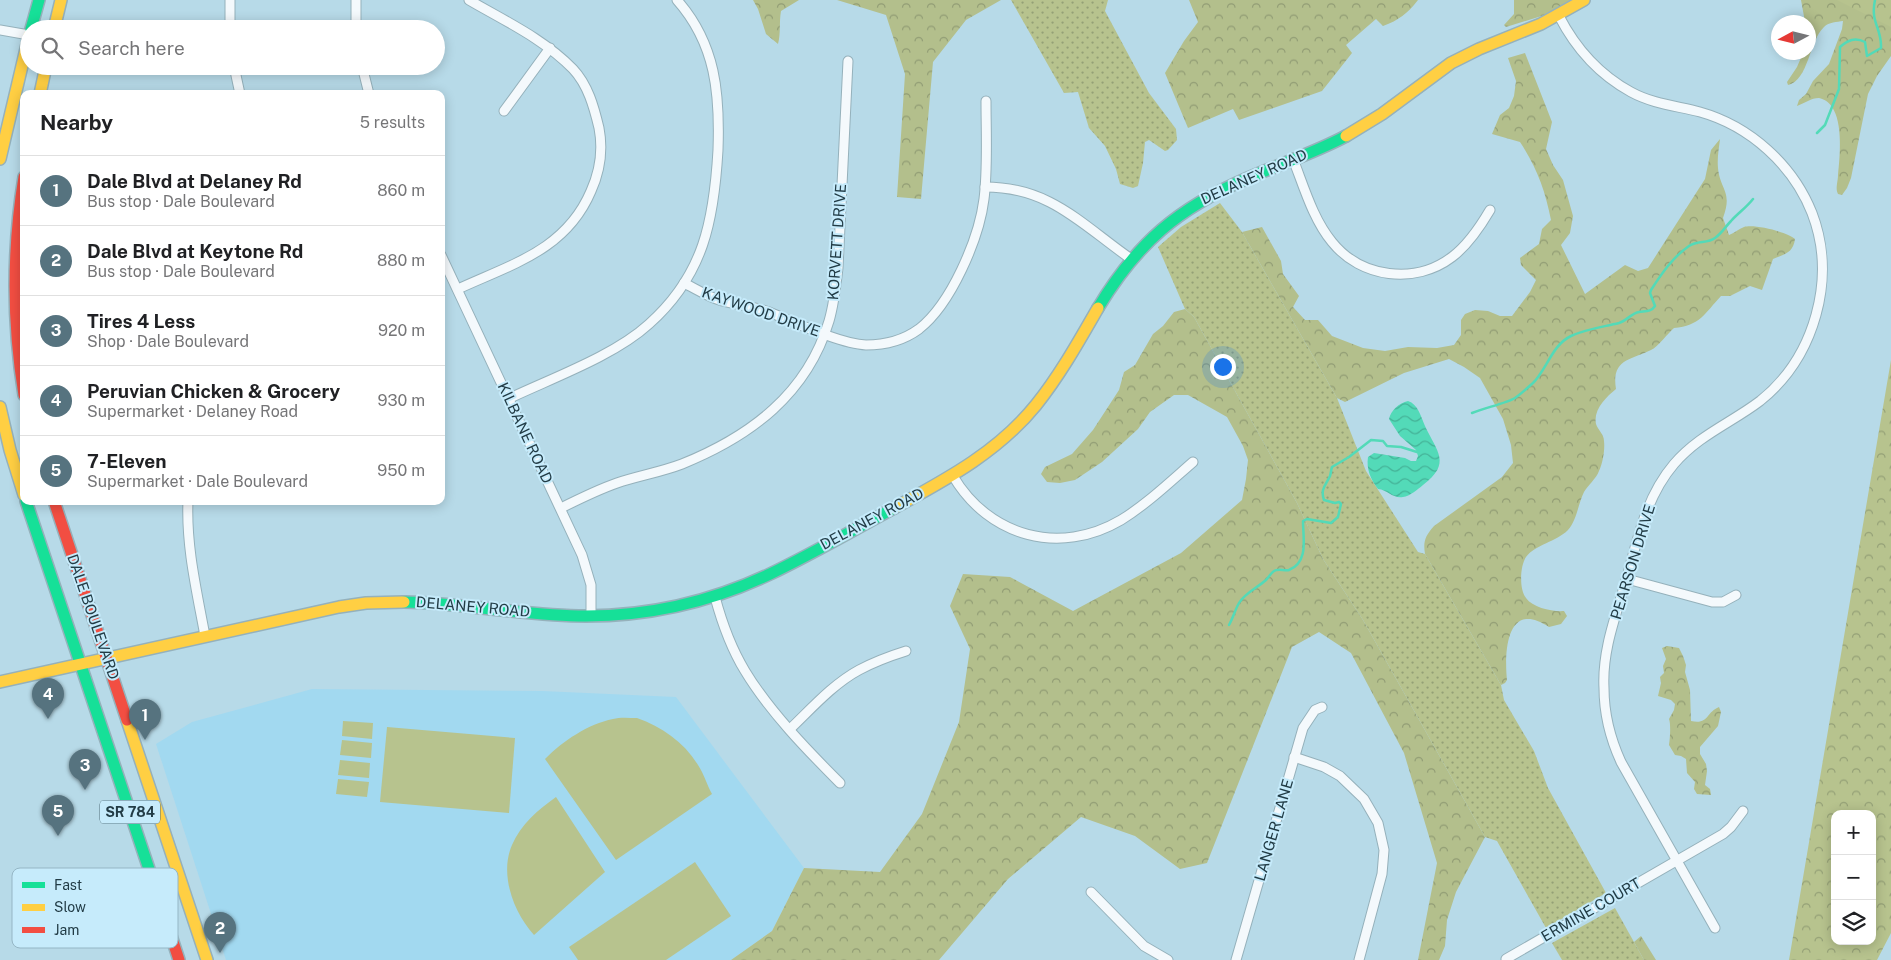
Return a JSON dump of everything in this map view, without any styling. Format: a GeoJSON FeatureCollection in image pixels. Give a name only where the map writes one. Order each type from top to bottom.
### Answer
{"type":"FeatureCollection","features":[{"type":"Feature","properties":{"kind":"street"},"geometry":{"type":"LineString","coordinates":[[33,20],[39,0]]}},
{"type":"Feature","properties":{"kind":"street"},"geometry":{"type":"LineString","coordinates":[[56,20],[61,0]]}},
{"type":"Feature","properties":{"kind":"street"},"geometry":{"type":"LineString","coordinates":[[230,0],[230,20]]}},
{"type":"Feature","properties":{"kind":"street"},"geometry":{"type":"LineString","coordinates":[[356,0],[356,20]]}},
{"type":"Feature","properties":{"kind":"street"},"geometry":{"type":"LineString","coordinates":[[458,289],[535,253],[554,241],[576,217],[588,198],[595,182],[599,164],[600,134],[591,98],[575,71],[550,48],[469,0]]}},
{"type":"Feature","properties":{"kind":"street"},"geometry":{"type":"LineString","coordinates":[[508,399],[620,346],[642,330],[663,312],[684,283],[703,244],[714,204],[719,102],[712,63],[704,41],[697,27],[678,0]]}},
{"type":"Feature","properties":{"kind":"street","name":"DELANEY ROAD"},"geometry":{"type":"LineString","coordinates":[[0,682],[339,607],[373,603],[415,602],[558,615],[591,616],[647,612],[681,606],[715,596],[770,574],[953,476],[979,460],[999,444],[1034,408],[1056,378],[1115,280],[1131,259],[1161,228],[1186,209],[1217,192],[1334,142],[1370,122],[1452,62],[1559,16],[1584,0]]}},
{"type":"Feature","properties":{"kind":"street","name":"PEARSON DRIVE"},"geometry":{"type":"LineString","coordinates":[[1559,16],[1574,43],[1588,60],[1614,82],[1649,100],[1718,118],[1751,136],[1767,149],[1792,176],[1802,191],[1812,215],[1820,246],[1822,277],[1820,296],[1809,334],[1799,354],[1781,380],[1762,399],[1705,436],[1688,450],[1665,475],[1655,492],[1646,512],[1606,656],[1604,688],[1606,713],[1613,743],[1621,762],[1715,928]]}},
{"type":"Feature","properties":{"kind":"street"},"geometry":{"type":"LineString","coordinates":[[0,30],[20,34]]}},
{"type":"Feature","properties":{"kind":"street"},"geometry":{"type":"LineString","coordinates":[[504,111],[550,48]]}},
{"type":"Feature","properties":{"kind":"street","name":"KORVETT DRIVE"},"geometry":{"type":"LineString","coordinates":[[561,508],[618,483],[683,464],[725,444],[766,417],[795,388],[815,355],[825,333],[835,294],[838,268],[848,61]]}},
{"type":"Feature","properties":{"kind":"street"},"geometry":{"type":"LineString","coordinates":[[0,159],[20,74]]}},
{"type":"Feature","properties":{"kind":"street"},"geometry":{"type":"LineString","coordinates":[[41,90],[44,75]]}},
{"type":"Feature","properties":{"kind":"street"},"geometry":{"type":"LineString","coordinates":[[236,75],[239,90]]}},
{"type":"Feature","properties":{"kind":"street"},"geometry":{"type":"LineString","coordinates":[[364,75],[368,90]]}},
{"type":"Feature","properties":{"kind":"street","name":"KAYWOOD DRIVE"},"geometry":{"type":"LineString","coordinates":[[684,283],[711,297],[758,308],[851,342],[872,345],[907,336],[924,324],[948,293],[972,248],[980,221],[985,187],[986,101]]}},
{"type":"Feature","properties":{"kind":"street"},"geometry":{"type":"LineString","coordinates":[[1293,159],[1309,200],[1332,242],[1350,259],[1373,271],[1386,274],[1409,274],[1439,265],[1461,250],[1490,210]]}},
{"type":"Feature","properties":{"kind":"street"},"geometry":{"type":"LineString","coordinates":[[985,187],[1009,189],[1046,199],[1059,206],[1131,259]]}},
{"type":"Feature","properties":{"kind":"street"},"geometry":{"type":"LineString","coordinates":[[20,203],[17,222],[13,297],[20,368]]}},
{"type":"Feature","properties":{"kind":"street","name":"KILBANE ROAD"},"geometry":{"type":"LineString","coordinates":[[445,262],[561,508],[588,570],[592,597],[591,616]]}},
{"type":"Feature","properties":{"kind":"street"},"geometry":{"type":"LineString","coordinates":[[0,407],[20,482]]}},
{"type":"Feature","properties":{"kind":"street"},"geometry":{"type":"LineString","coordinates":[[953,476],[969,500],[993,519],[1023,533],[1056,539],[1086,535],[1121,520],[1136,510],[1193,462]]}},
{"type":"Feature","properties":{"kind":"street","name":"DALE BOULEVARD"},"geometry":{"type":"LineString","coordinates":[[27,505],[148,868]]}},
{"type":"Feature","properties":{"kind":"street","name":"DALE BOULEVARD"},"geometry":{"type":"LineString","coordinates":[[55,505],[177,868]]}},
{"type":"Feature","properties":{"kind":"street"},"geometry":{"type":"LineString","coordinates":[[188,505],[190,557],[206,636]]}},
{"type":"Feature","properties":{"kind":"street"},"geometry":{"type":"LineString","coordinates":[[1627,579],[1712,602],[1722,602],[1736,595]]}},
{"type":"Feature","properties":{"kind":"street"},"geometry":{"type":"LineString","coordinates":[[715,596],[728,637],[755,687],[790,729],[840,783]]}},
{"type":"Feature","properties":{"kind":"street"},"geometry":{"type":"LineString","coordinates":[[790,729],[850,675],[882,659],[906,651]]}},
{"type":"Feature","properties":{"kind":"street","name":"LANGER LANE"},"geometry":{"type":"LineString","coordinates":[[1236,960],[1303,728],[1315,710],[1322,707]]}},
{"type":"Feature","properties":{"kind":"street"},"geometry":{"type":"LineString","coordinates":[[1294,757],[1324,767],[1340,776],[1364,799],[1378,823],[1384,850],[1382,874],[1359,960]]}},
{"type":"Feature","properties":{"kind":"street","name":"ERMINE COURT"},"geometry":{"type":"LineString","coordinates":[[1506,959],[1723,834],[1744,811]]}},
{"type":"Feature","properties":{"kind":"street","name":"DALE BOULEVARD"},"geometry":{"type":"LineString","coordinates":[[178,871],[208,960]]}},
{"type":"Feature","properties":{"kind":"street"},"geometry":{"type":"LineString","coordinates":[[1091,892],[1144,946],[1168,960]]}},
{"type":"Feature","properties":{"kind":"street","name":"DALE BOULEVARD"},"geometry":{"type":"LineString","coordinates":[[175,948],[179,960]]}},
{"type":"Feature","properties":{"kind":"shaded area"},"geometry":{"type":"Polygon","coordinates":[[[312,689],[542,691],[676,697],[804,868],[772,931],[731,960],[226,960],[156,744],[192,722],[312,689]]]}},
{"type":"Feature","properties":{"kind":"green space"},"geometry":{"type":"Polygon","coordinates":[[[753,0],[799,0],[781,11],[778,44],[766,34],[753,0]]]}},
{"type":"Feature","properties":{"kind":"green space"},"geometry":{"type":"Polygon","coordinates":[[[837,0],[1001,0],[966,20],[933,62],[921,199],[897,197],[905,74],[886,15],[837,0]]]}},
{"type":"Feature","properties":{"kind":"green space"},"geometry":{"type":"Polygon","coordinates":[[[1011,0],[1108,0],[1105,11],[1149,93],[1176,129],[1177,140],[1168,150],[1165,151],[1149,140],[1145,142],[1138,186],[1133,188],[1120,184],[1116,169],[1105,146],[1089,128],[1078,92],[1064,93],[1011,0]]]}},
{"type":"Feature","properties":{"kind":"green space"},"geometry":{"type":"Polygon","coordinates":[[[1189,0],[1418,0],[1402,16],[1389,24],[1383,26],[1376,19],[1346,45],[1352,53],[1322,91],[1239,120],[1233,109],[1188,128],[1165,73],[1198,22],[1189,0]]]}},
{"type":"Feature","properties":{"kind":"green space"},"geometry":{"type":"Polygon","coordinates":[[[1514,0],[1573,0],[1548,14],[1506,27],[1504,25],[1514,14],[1514,0]]]}},
{"type":"Feature","properties":{"kind":"green space"},"geometry":{"type":"Polygon","coordinates":[[[1801,0],[1891,0],[1891,56],[1877,76],[1868,94],[1851,178],[1842,195],[1838,194],[1837,189],[1840,140],[1838,122],[1832,107],[1825,100],[1819,98],[1797,106],[1799,100],[1806,94],[1813,81],[1829,64],[1842,29],[1843,21],[1826,25],[1816,39],[1816,15],[1804,15],[1801,0]]]}},
{"type":"Feature","properties":{"kind":"green space"},"geometry":{"type":"Polygon","coordinates":[[[1837,0],[1891,0],[1891,27],[1837,0]]]}},
{"type":"Feature","properties":{"kind":"green space"},"geometry":{"type":"Polygon","coordinates":[[[1525,53],[1552,122],[1546,149],[1553,165],[1563,180],[1573,216],[1570,233],[1561,245],[1585,294],[1625,265],[1638,271],[1648,268],[1705,179],[1711,150],[1720,139],[1718,168],[1727,202],[1723,218],[1729,235],[1749,226],[1778,231],[1795,239],[1790,250],[1773,259],[1762,290],[1750,286],[1730,296],[1721,296],[1701,318],[1690,325],[1674,328],[1654,348],[1624,362],[1620,366],[1615,379],[1616,389],[1604,400],[1596,414],[1596,424],[1603,436],[1604,444],[1603,460],[1598,474],[1584,492],[1573,522],[1568,530],[1530,553],[1522,566],[1521,583],[1526,598],[1544,609],[1564,611],[1567,616],[1561,624],[1549,627],[1535,620],[1524,619],[1516,624],[1511,632],[1508,643],[1506,656],[1507,680],[1501,685],[1424,550],[1425,539],[1434,526],[1502,477],[1513,463],[1511,445],[1503,419],[1480,378],[1449,359],[1404,373],[1345,402],[1337,398],[1242,232],[1262,227],[1281,261],[1283,274],[1299,296],[1293,307],[1305,320],[1318,320],[1332,336],[1363,348],[1385,351],[1408,347],[1437,348],[1454,345],[1461,335],[1461,320],[1465,314],[1475,310],[1488,311],[1500,316],[1512,316],[1530,292],[1536,280],[1521,265],[1520,258],[1539,244],[1542,229],[1551,220],[1540,180],[1520,142],[1492,134],[1500,115],[1509,108],[1514,96],[1516,81],[1508,58],[1525,53]]]}},
{"type":"Feature","properties":{"kind":"green space"},"geometry":{"type":"Polygon","coordinates":[[[1800,60],[1808,60],[1800,76],[1795,82],[1788,85],[1787,82],[1800,60]]]}},
{"type":"Feature","properties":{"kind":"green space"},"geometry":{"type":"Polygon","coordinates":[[[1220,203],[1242,232],[1337,398],[1366,471],[1418,552],[1425,554],[1501,685],[1504,700],[1534,751],[1548,788],[1606,893],[1546,928],[1497,841],[1485,837],[1363,620],[1323,559],[1297,503],[1194,317],[1185,309],[1158,247],[1181,227],[1220,203]]]}},
{"type":"Feature","properties":{"kind":"green space"},"geometry":{"type":"Polygon","coordinates":[[[1185,309],[1194,317],[1297,503],[1323,559],[1363,620],[1485,837],[1456,892],[1447,920],[1445,946],[1439,960],[1418,960],[1437,863],[1404,753],[1351,653],[1319,632],[1292,647],[1207,863],[1180,869],[1135,836],[1081,817],[1008,879],[939,960],[731,960],[772,931],[804,868],[880,872],[922,814],[959,722],[970,649],[950,606],[963,574],[1010,577],[1073,611],[1181,553],[1242,500],[1248,460],[1243,446],[1227,417],[1188,395],[1174,395],[1150,412],[1138,429],[1102,462],[1075,480],[1060,483],[1047,482],[1041,474],[1045,467],[1072,454],[1093,430],[1119,390],[1124,372],[1135,365],[1153,334],[1163,326],[1174,312],[1185,309]]]}},
{"type":"Feature","properties":{"kind":"green space"},"geometry":{"type":"Polygon","coordinates":[[[1891,360],[1891,933],[1877,960],[1789,960],[1891,360]]]}},
{"type":"Feature","properties":{"kind":"green space"},"geometry":{"type":"Polygon","coordinates":[[[1667,646],[1679,648],[1686,665],[1685,672],[1690,690],[1691,721],[1704,720],[1719,707],[1721,712],[1718,726],[1700,747],[1700,754],[1706,764],[1707,771],[1705,785],[1710,789],[1711,795],[1697,794],[1694,789],[1695,782],[1687,773],[1686,759],[1675,755],[1669,745],[1669,719],[1675,704],[1671,700],[1658,696],[1661,683],[1660,677],[1664,673],[1663,666],[1666,659],[1662,648],[1667,646]]]}},
{"type":"Feature","properties":{"kind":"green space"},"geometry":{"type":"Polygon","coordinates":[[[616,718],[637,718],[672,736],[686,749],[700,768],[712,794],[616,860],[545,759],[585,729],[616,718]]]}},
{"type":"Feature","properties":{"kind":"green space"},"geometry":{"type":"Polygon","coordinates":[[[343,721],[373,723],[372,739],[342,736],[343,721]]]}},
{"type":"Feature","properties":{"kind":"green space"},"geometry":{"type":"Polygon","coordinates":[[[387,727],[515,738],[509,813],[380,802],[387,727]]]}},
{"type":"Feature","properties":{"kind":"green space"},"geometry":{"type":"Polygon","coordinates":[[[342,740],[372,743],[371,758],[340,755],[342,740]]]}},
{"type":"Feature","properties":{"kind":"green space"},"geometry":{"type":"Polygon","coordinates":[[[340,760],[370,763],[369,778],[338,775],[340,760]]]}},
{"type":"Feature","properties":{"kind":"green space"},"geometry":{"type":"Polygon","coordinates":[[[338,779],[369,782],[367,797],[336,794],[338,779]]]}},
{"type":"Feature","properties":{"kind":"green space"},"geometry":{"type":"Polygon","coordinates":[[[556,797],[605,872],[534,935],[520,916],[511,893],[507,869],[508,857],[520,830],[537,812],[556,797]]]}},
{"type":"Feature","properties":{"kind":"green space"},"geometry":{"type":"Polygon","coordinates":[[[695,862],[731,916],[666,960],[578,960],[569,947],[695,862]]]}},
{"type":"Feature","properties":{"kind":"green space"},"geometry":{"type":"Polygon","coordinates":[[[1615,908],[1644,960],[1562,960],[1552,943],[1615,908]]]}},
{"type":"Feature","properties":{"kind":"green space"},"geometry":{"type":"Polygon","coordinates":[[[1641,936],[1656,960],[1644,960],[1634,942],[1641,936]]]}},
{"type":"Feature","properties":{"kind":"water"},"geometry":{"type":"Polygon","coordinates":[[[1408,401],[1419,411],[1437,450],[1440,464],[1432,477],[1423,485],[1411,494],[1399,497],[1378,489],[1370,474],[1368,457],[1374,453],[1416,461],[1418,456],[1416,450],[1400,436],[1389,419],[1396,407],[1408,401]]]}},
{"type":"Feature","properties":{"kind":"waterway"},"geometry":{"type":"LineString","coordinates":[[1817,133],[1825,125],[1839,89],[1840,47],[1852,40],[1861,40],[1865,42],[1867,56],[1881,48],[1880,35],[1874,14],[1875,0]]}},
{"type":"Feature","properties":{"kind":"waterway"},"geometry":{"type":"LineString","coordinates":[[1472,413],[1507,402],[1520,395],[1538,377],[1554,351],[1564,340],[1589,330],[1619,323],[1631,315],[1652,309],[1655,306],[1650,293],[1651,290],[1673,260],[1689,246],[1712,240],[1753,199]]}},
{"type":"Feature","properties":{"kind":"waterway"},"geometry":{"type":"LineString","coordinates":[[1229,625],[1244,596],[1266,580],[1274,571],[1289,570],[1300,561],[1304,549],[1303,521],[1307,519],[1331,523],[1338,517],[1341,504],[1324,500],[1323,496],[1323,490],[1332,467],[1371,440],[1383,441],[1387,446],[1419,451]]}},
{"type":"Feature","properties":{"kind":"traffic: fast"},"geometry":{"type":"LineString","coordinates":[[33,20],[39,0]]}},
{"type":"Feature","properties":{"kind":"traffic: fast"},"geometry":{"type":"LineString","coordinates":[[1098,308],[1128,264],[1144,246],[1180,215],[1223,190],[1346,136]]}},
{"type":"Feature","properties":{"kind":"traffic: fast"},"geometry":{"type":"LineString","coordinates":[[27,505],[149,868]]}},
{"type":"Feature","properties":{"kind":"traffic: fast"},"geometry":{"type":"LineString","coordinates":[[404,602],[586,616],[657,610],[703,599],[748,584],[894,508]]}},
{"type":"Feature","properties":{"kind":"traffic: slow"},"geometry":{"type":"LineString","coordinates":[[56,20],[61,0]]}},
{"type":"Feature","properties":{"kind":"traffic: slow"},"geometry":{"type":"LineString","coordinates":[[1346,136],[1382,114],[1451,63],[1479,49],[1541,24],[1584,0]]}},
{"type":"Feature","properties":{"kind":"traffic: slow"},"geometry":{"type":"LineString","coordinates":[[0,159],[20,74]]}},
{"type":"Feature","properties":{"kind":"traffic: slow"},"geometry":{"type":"LineString","coordinates":[[41,90],[44,75]]}},
{"type":"Feature","properties":{"kind":"traffic: slow"},"geometry":{"type":"LineString","coordinates":[[894,508],[971,463],[988,451],[1021,422],[1053,382],[1098,308]]}},
{"type":"Feature","properties":{"kind":"traffic: slow"},"geometry":{"type":"LineString","coordinates":[[0,407],[20,482]]}},
{"type":"Feature","properties":{"kind":"traffic: slow"},"geometry":{"type":"LineString","coordinates":[[0,682],[339,607],[366,603],[404,602]]}},
{"type":"Feature","properties":{"kind":"traffic: slow"},"geometry":{"type":"LineString","coordinates":[[127,720],[176,868]]}},
{"type":"Feature","properties":{"kind":"traffic: slow"},"geometry":{"type":"LineString","coordinates":[[178,873],[207,960]]}},
{"type":"Feature","properties":{"kind":"traffic: jam"},"geometry":{"type":"LineString","coordinates":[[20,204],[15,286],[20,368]]}},
{"type":"Feature","properties":{"kind":"traffic: jam"},"geometry":{"type":"LineString","coordinates":[[55,505],[127,720]]}},
{"type":"Feature","properties":{"kind":"traffic: jam"},"geometry":{"type":"LineString","coordinates":[[175,948],[179,960]]}},
{"type":"Feature","properties":{"kind":"place","name":"Peruvian Chicken & Grocery"},"geometry":{"type":"Point","coordinates":[48,719]}},
{"type":"Feature","properties":{"kind":"place","name":"Dale Blvd at Delaney Rd"},"geometry":{"type":"Point","coordinates":[145,740]}},
{"type":"Feature","properties":{"kind":"place","name":"Tires 4 Less"},"geometry":{"type":"Point","coordinates":[85,790]}},
{"type":"Feature","properties":{"kind":"place","name":"7-Eleven"},"geometry":{"type":"Point","coordinates":[58,836]}},
{"type":"Feature","properties":{"kind":"place","name":"Dale Blvd at Keytone Rd"},"geometry":{"type":"Point","coordinates":[220,953]}}]}
